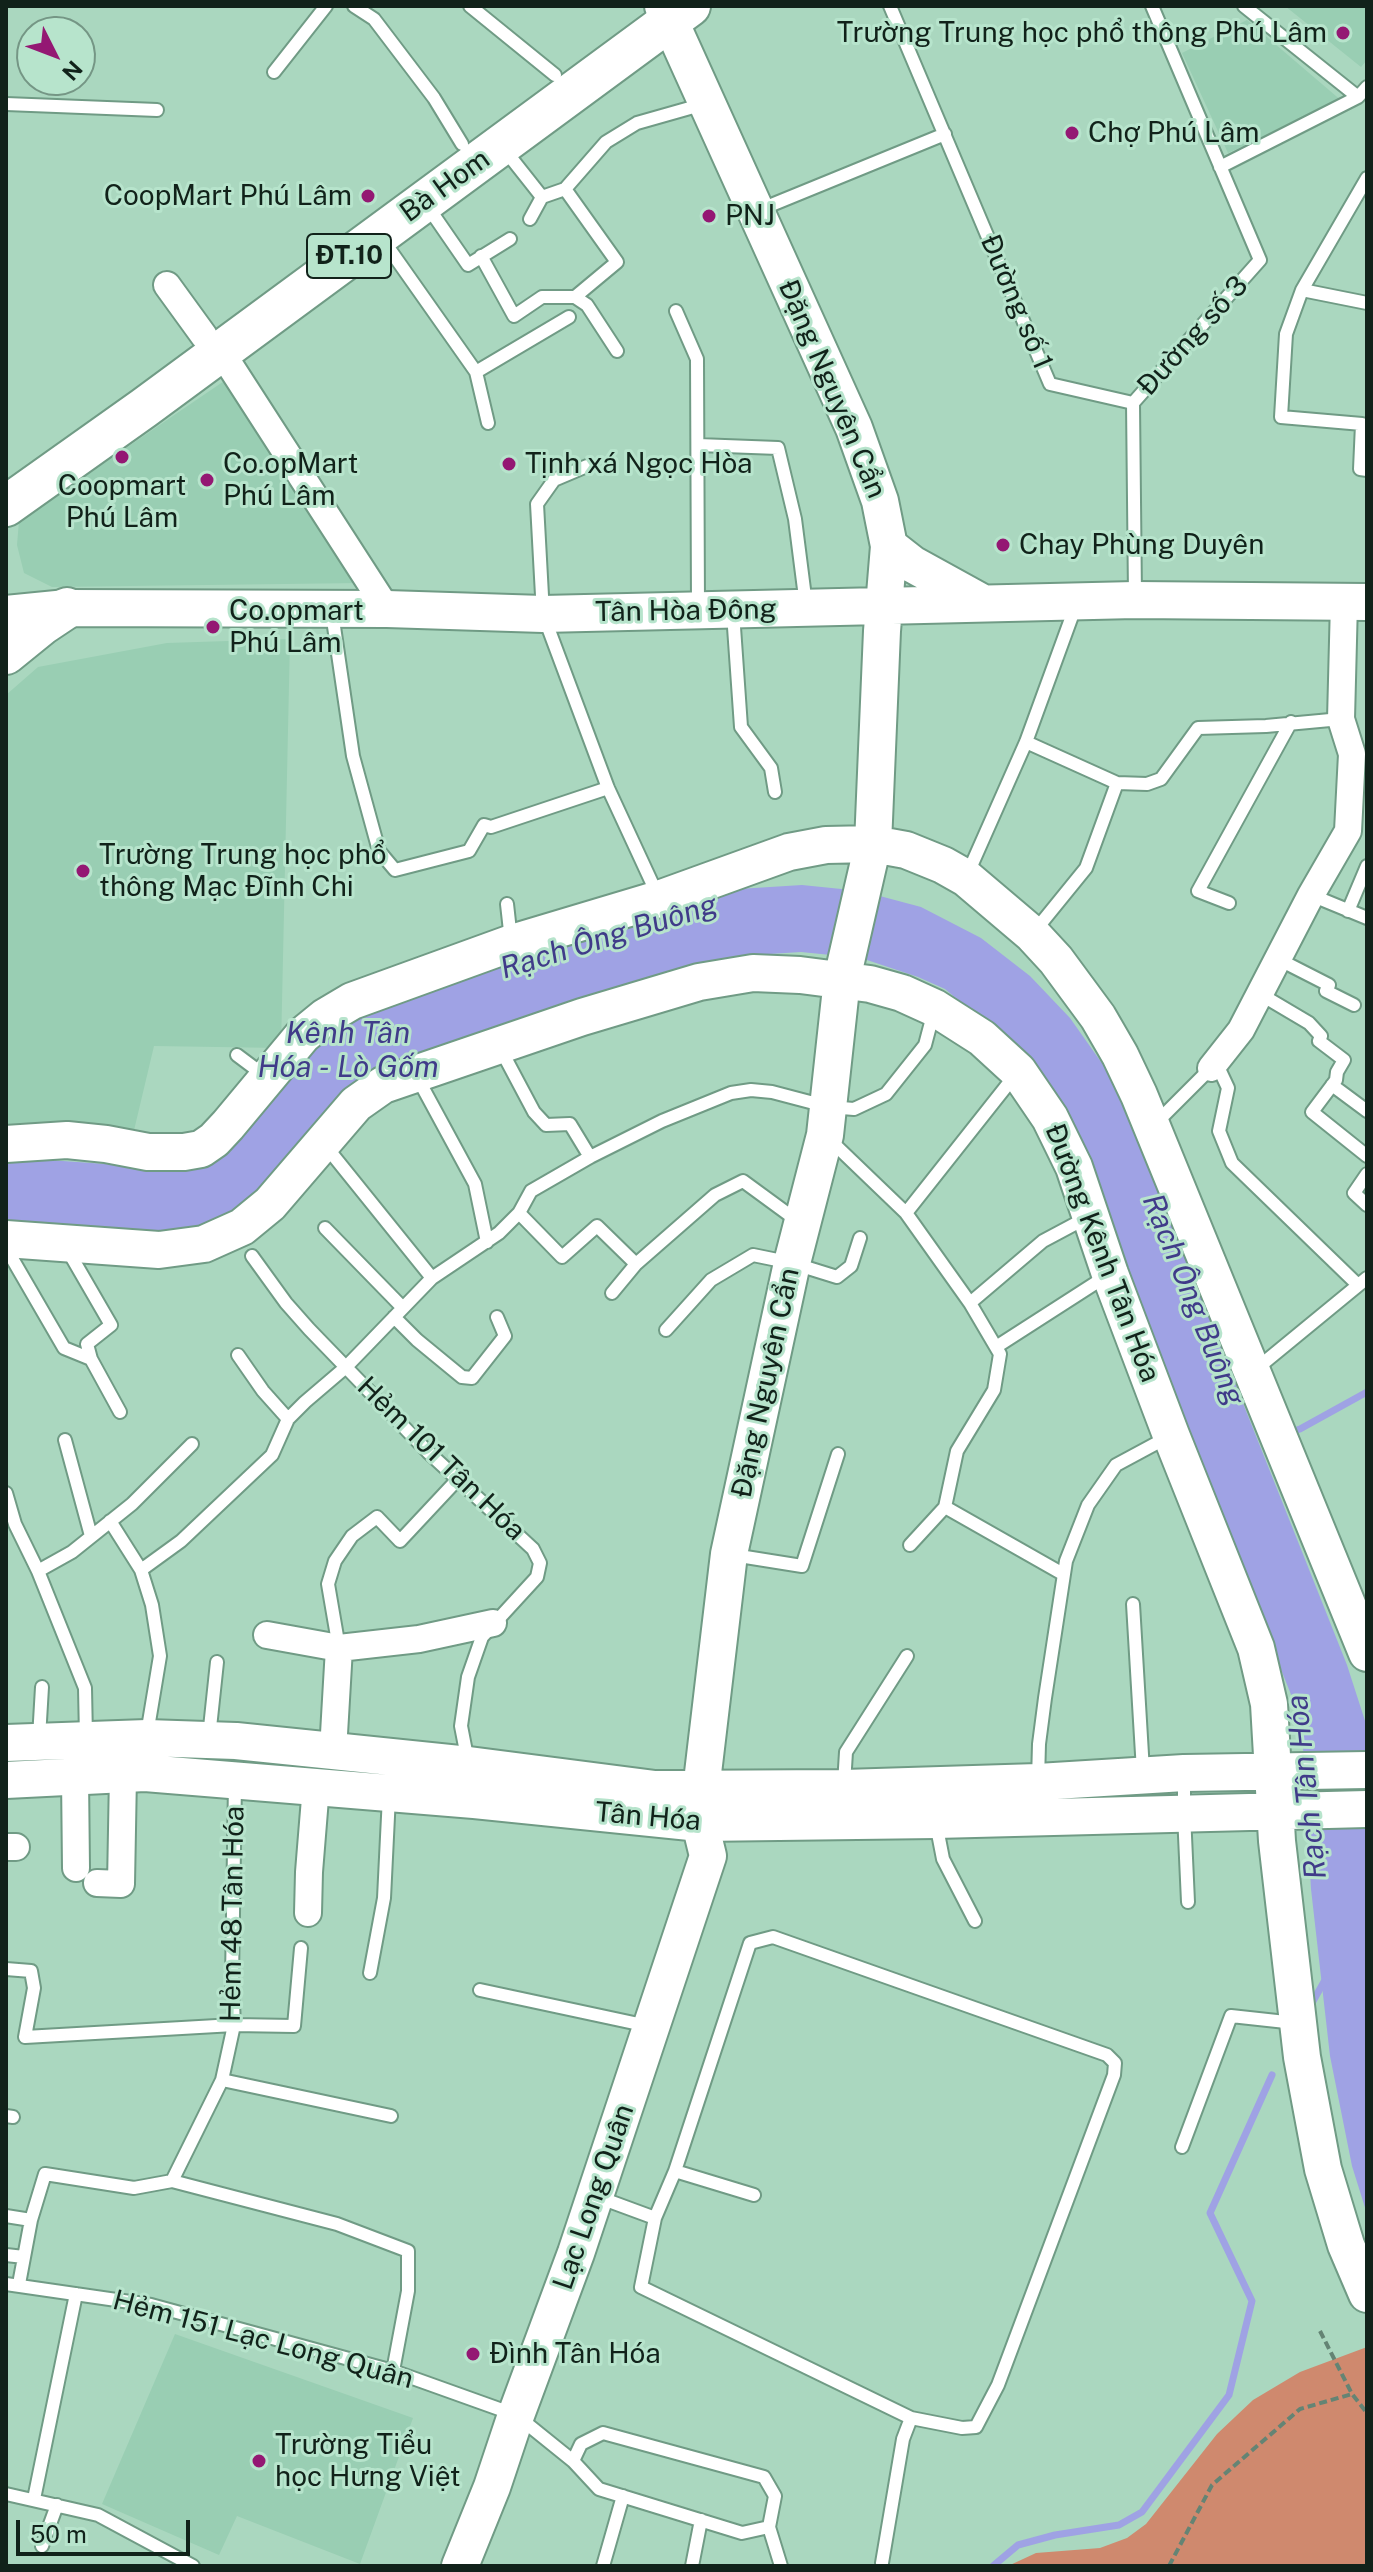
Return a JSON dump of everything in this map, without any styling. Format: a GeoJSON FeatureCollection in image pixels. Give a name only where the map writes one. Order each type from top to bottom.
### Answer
{"type":"FeatureCollection","features":[{"type":"Feature","properties":{"kind":"main road","name":"Bà Hom"},"geometry":{"type":"LineString","coordinates":[[7,480],[144,408],[212,343],[668,10]]}},
{"type":"Feature","properties":{"kind":"main road","name":"Bà Hom"},"geometry":{"type":"LineString","coordinates":[[212,343],[424,201],[555,75],[668,10]]}},
{"type":"Feature","properties":{"kind":"main road"},"geometry":{"type":"LineString","coordinates":[[6,654],[67,608]]}},
{"type":"Feature","properties":{"kind":"street","name":"Đặng Nguyên Cẩn"},"geometry":{"type":"LineString","coordinates":[[668,10],[854,428],[880,501],[889,546],[873,844],[842,979],[827,1121],[792,1263],[729,1554],[701,1806]]}},
{"type":"Feature","properties":{"kind":"street"},"geometry":{"type":"LineString","coordinates":[[167,285],[212,343],[387,609]]}},
{"type":"Feature","properties":{"kind":"street"},"geometry":{"type":"LineString","coordinates":[[889,546],[925,572],[983,602]]}},
{"type":"Feature","properties":{"kind":"street","name":"Tân Hòa Đông"},"geometry":{"type":"LineString","coordinates":[[6,614],[67,608],[387,609],[543,614],[983,602],[1355,602]]}},
{"type":"Feature","properties":{"kind":"street"},"geometry":{"type":"LineString","coordinates":[[1211,1068],[1241,1030],[1348,831],[1354,808],[1352,754],[1341,719],[1355,602]]}},
{"type":"Feature","properties":{"kind":"street"},"geometry":{"type":"LineString","coordinates":[[6,1144],[67,1140],[148,1152],[201,1149],[214,1140],[303,1035],[352,1001],[512,943],[659,899],[789,852],[826,845],[873,844],[906,850],[966,878],[1032,934],[1056,960],[1098,1017],[1120,1055],[1367,1653]]}},
{"type":"Feature","properties":{"kind":"street","name":"Đường Kênh Tân Hóa"},"geometry":{"type":"LineString","coordinates":[[6,1239],[159,1250],[204,1244],[242,1227],[270,1204],[356,1104],[383,1085],[699,982],[753,973],[842,979],[902,993],[935,1008],[982,1038],[1018,1071],[1056,1130],[1074,1167],[1110,1274],[1256,1648],[1283,1770],[1302,2057],[1323,2169],[1346,2245],[1367,2294]]}},
{"type":"Feature","properties":{"kind":"street"},"geometry":{"type":"LineString","coordinates":[[267,1635],[339,1648],[419,1639],[493,1623]]}},
{"type":"Feature","properties":{"kind":"street"},"geometry":{"type":"LineString","coordinates":[[333,1751],[339,1648]]}},
{"type":"Feature","properties":{"kind":"street","name":"Tân Hóa"},"geometry":{"type":"LineString","coordinates":[[22,1742],[86,1740],[141,1759],[235,1779],[389,1793],[701,1806],[937,1802],[1184,1814],[1367,1809]]}},
{"type":"Feature","properties":{"kind":"street","name":"Tân Hóa"},"geometry":{"type":"LineString","coordinates":[[6,1780],[75,1777],[209,1740],[469,1765],[655,1789],[701,1806],[844,1788],[937,1802],[1038,1782],[1144,1774],[1367,1770]]}},
{"type":"Feature","properties":{"kind":"street"},"geometry":{"type":"LineString","coordinates":[[75,1777],[81,1871],[121,1884],[141,1759]]}},
{"type":"Feature","properties":{"kind":"street"},"geometry":{"type":"LineString","coordinates":[[308,1913],[316,1786]]}},
{"type":"Feature","properties":{"kind":"street","name":"Lạc Long Quân"},"geometry":{"type":"LineString","coordinates":[[460,2566],[492,2487],[595,2196],[708,1856],[701,1806]]}},
{"type":"Feature","properties":{"kind":"lane"},"geometry":{"type":"LineString","coordinates":[[274,72],[326,6]]}},
{"type":"Feature","properties":{"kind":"lane"},"geometry":{"type":"LineString","coordinates":[[354,6],[374,19],[434,98],[481,145],[542,197]]}},
{"type":"Feature","properties":{"kind":"lane"},"geometry":{"type":"LineString","coordinates":[[470,6],[555,75]]}},
{"type":"Feature","properties":{"kind":"lane","name":"Đường số 1"},"geometry":{"type":"LineString","coordinates":[[890,6],[1050,384],[1133,403]]}},
{"type":"Feature","properties":{"kind":"lane","name":"Đường số 3"},"geometry":{"type":"LineString","coordinates":[[1133,403],[1260,260],[1152,6]]}},
{"type":"Feature","properties":{"kind":"lane"},"geometry":{"type":"LineString","coordinates":[[1220,167],[1362,92],[1244,6]]}},
{"type":"Feature","properties":{"kind":"lane"},"geometry":{"type":"LineString","coordinates":[[530,219],[542,197],[565,189],[606,142],[637,123],[707,103]]}},
{"type":"Feature","properties":{"kind":"lane"},"geometry":{"type":"LineString","coordinates":[[6,104],[157,110]]}},
{"type":"Feature","properties":{"kind":"lane"},"geometry":{"type":"LineString","coordinates":[[756,212],[945,134]]}},
{"type":"Feature","properties":{"kind":"lane"},"geometry":{"type":"LineString","coordinates":[[1367,178],[1363,193],[1302,290],[1286,334],[1281,417],[1362,424],[1360,469],[1367,470]]}},
{"type":"Feature","properties":{"kind":"lane"},"geometry":{"type":"LineString","coordinates":[[565,189],[617,262],[575,297]]}},
{"type":"Feature","properties":{"kind":"lane"},"geometry":{"type":"LineString","coordinates":[[424,201],[468,265],[510,239]]}},
{"type":"Feature","properties":{"kind":"lane"},"geometry":{"type":"LineString","coordinates":[[379,234],[476,372],[488,423]]}},
{"type":"Feature","properties":{"kind":"lane"},"geometry":{"type":"LineString","coordinates":[[481,256],[514,316],[542,297],[575,297],[587,305],[617,351]]}},
{"type":"Feature","properties":{"kind":"lane"},"geometry":{"type":"LineString","coordinates":[[1302,290],[1367,303]]}},
{"type":"Feature","properties":{"kind":"lane"},"geometry":{"type":"LineString","coordinates":[[676,311],[697,359],[698,445],[716,610],[741,727],[771,768],[775,792]]}},
{"type":"Feature","properties":{"kind":"lane"},"geometry":{"type":"LineString","coordinates":[[476,372],[569,317]]}},
{"type":"Feature","properties":{"kind":"lane"},"geometry":{"type":"LineString","coordinates":[[1133,403],[1135,600]]}},
{"type":"Feature","properties":{"kind":"lane"},"geometry":{"type":"LineString","coordinates":[[698,445],[778,448],[795,519],[806,608]]}},
{"type":"Feature","properties":{"kind":"lane"},"geometry":{"type":"LineString","coordinates":[[587,466],[554,480],[537,504],[543,614],[608,788],[659,899]]}},
{"type":"Feature","properties":{"kind":"lane"},"geometry":{"type":"LineString","coordinates":[[966,878],[1026,742],[1077,602]]}},
{"type":"Feature","properties":{"kind":"lane"},"geometry":{"type":"LineString","coordinates":[[331,609],[353,756],[379,851],[395,870],[469,851],[484,825],[491,827],[608,788]]}},
{"type":"Feature","properties":{"kind":"lane"},"geometry":{"type":"LineString","coordinates":[[1026,742],[1117,783],[1147,784],[1161,779],[1198,728],[1341,719]]}},
{"type":"Feature","properties":{"kind":"lane"},"geometry":{"type":"LineString","coordinates":[[1229,903],[1198,891],[1291,722]]}},
{"type":"Feature","properties":{"kind":"lane"},"geometry":{"type":"LineString","coordinates":[[1032,934],[1086,868],[1117,783]]}},
{"type":"Feature","properties":{"kind":"lane"},"geometry":{"type":"LineString","coordinates":[[1348,911],[1367,866]]}},
{"type":"Feature","properties":{"kind":"lane"},"geometry":{"type":"LineString","coordinates":[[1311,895],[1367,918]]}},
{"type":"Feature","properties":{"kind":"lane"},"geometry":{"type":"LineString","coordinates":[[507,904],[512,943]]}},
{"type":"Feature","properties":{"kind":"lane"},"geometry":{"type":"LineString","coordinates":[[1278,959],[1329,985],[1326,991],[1354,1005]]}},
{"type":"Feature","properties":{"kind":"lane"},"geometry":{"type":"LineString","coordinates":[[1260,994],[1309,1023],[1321,1036],[1319,1041],[1344,1060],[1332,1085],[1312,1112],[1367,1156]]}},
{"type":"Feature","properties":{"kind":"lane"},"geometry":{"type":"LineString","coordinates":[[910,1545],[945,1507],[957,1451],[994,1390],[1000,1354],[970,1303],[906,1213],[827,1121],[886,1094],[925,1045],[935,1008]]}},
{"type":"Feature","properties":{"kind":"lane"},"geometry":{"type":"LineString","coordinates":[[498,1045],[534,1112],[546,1125],[570,1124],[590,1157]]}},
{"type":"Feature","properties":{"kind":"lane"},"geometry":{"type":"LineString","coordinates":[[237,1055],[267,1078]]}},
{"type":"Feature","properties":{"kind":"lane"},"geometry":{"type":"LineString","coordinates":[[1152,1127],[1211,1068],[1221,1073],[1228,1088],[1219,1131],[1232,1163],[1362,1282],[1252,1373]]}},
{"type":"Feature","properties":{"kind":"lane"},"geometry":{"type":"LineString","coordinates":[[906,1213],[1018,1071]]}},
{"type":"Feature","properties":{"kind":"lane"},"geometry":{"type":"LineString","coordinates":[[415,1073],[475,1184],[487,1242]]}},
{"type":"Feature","properties":{"kind":"lane"},"geometry":{"type":"LineString","coordinates":[[1332,1085],[1367,1111]]}},
{"type":"Feature","properties":{"kind":"lane","name":"Hẻm 101 Tân Hóa"},"geometry":{"type":"LineString","coordinates":[[346,1367],[432,1278],[487,1242],[519,1213],[531,1191],[590,1157],[662,1121],[731,1093],[751,1090],[772,1092],[827,1121]]}},
{"type":"Feature","properties":{"kind":"lane"},"geometry":{"type":"LineString","coordinates":[[323,1142],[432,1278]]}},
{"type":"Feature","properties":{"kind":"lane"},"geometry":{"type":"LineString","coordinates":[[1367,1174],[1354,1193],[1367,1205]]}},
{"type":"Feature","properties":{"kind":"lane"},"geometry":{"type":"LineString","coordinates":[[612,1293],[636,1264],[715,1195],[743,1181],[802,1224]]}},
{"type":"Feature","properties":{"kind":"lane"},"geometry":{"type":"LineString","coordinates":[[519,1213],[562,1257],[597,1226],[636,1264]]}},
{"type":"Feature","properties":{"kind":"lane"},"geometry":{"type":"LineString","coordinates":[[970,1303],[1043,1241],[1090,1216]]}},
{"type":"Feature","properties":{"kind":"lane"},"geometry":{"type":"LineString","coordinates":[[325,1228],[399,1313],[417,1340],[462,1377],[472,1378],[505,1336],[497,1317]]}},
{"type":"Feature","properties":{"kind":"lane"},"geometry":{"type":"LineString","coordinates":[[666,1330],[711,1280],[753,1255],[837,1277],[851,1266],[860,1238]]}},
{"type":"Feature","properties":{"kind":"lane"},"geometry":{"type":"LineString","coordinates":[[64,1242],[111,1325],[87,1344],[91,1359],[120,1412]]}},
{"type":"Feature","properties":{"kind":"lane"},"geometry":{"type":"LineString","coordinates":[[6,1248],[64,1348],[91,1359]]}},
{"type":"Feature","properties":{"kind":"lane","name":"Hẻm 101 Tân Hóa"},"geometry":{"type":"LineString","coordinates":[[252,1256],[286,1303],[346,1367],[533,1549],[540,1563],[537,1577],[482,1637],[468,1677],[461,1726],[469,1765]]}},
{"type":"Feature","properties":{"kind":"lane"},"geometry":{"type":"LineString","coordinates":[[996,1347],[1110,1274]]}},
{"type":"Feature","properties":{"kind":"lane"},"geometry":{"type":"LineString","coordinates":[[238,1355],[263,1391],[288,1419]]}},
{"type":"Feature","properties":{"kind":"lane"},"geometry":{"type":"LineString","coordinates":[[141,1570],[181,1541],[272,1455],[288,1419],[346,1367]]}},
{"type":"Feature","properties":{"kind":"lane"},"geometry":{"type":"LineString","coordinates":[[1038,1782],[1039,1744],[1063,1574],[1088,1505],[1116,1465],[1171,1435]]}},
{"type":"Feature","properties":{"kind":"lane"},"geometry":{"type":"LineString","coordinates":[[65,1440],[91,1536]]}},
{"type":"Feature","properties":{"kind":"lane"},"geometry":{"type":"LineString","coordinates":[[38,1571],[72,1552],[132,1504],[192,1444]]}},
{"type":"Feature","properties":{"kind":"lane"},"geometry":{"type":"LineString","coordinates":[[729,1554],[802,1566],[838,1454]]}},
{"type":"Feature","properties":{"kind":"lane"},"geometry":{"type":"LineString","coordinates":[[339,1648],[328,1584],[335,1561],[352,1536],[377,1517],[400,1541],[458,1479]]}},
{"type":"Feature","properties":{"kind":"lane"},"geometry":{"type":"LineString","coordinates":[[6,1493],[15,1524],[38,1571],[85,1688],[86,1740]]}},
{"type":"Feature","properties":{"kind":"lane"},"geometry":{"type":"LineString","coordinates":[[945,1507],[1063,1574]]}},
{"type":"Feature","properties":{"kind":"lane"},"geometry":{"type":"LineString","coordinates":[[110,1521],[141,1570],[152,1605],[160,1656],[141,1759]]}},
{"type":"Feature","properties":{"kind":"lane"},"geometry":{"type":"LineString","coordinates":[[1133,1604],[1144,1774]]}},
{"type":"Feature","properties":{"kind":"lane"},"geometry":{"type":"LineString","coordinates":[[844,1788],[846,1752],[907,1656]]}},
{"type":"Feature","properties":{"kind":"lane"},"geometry":{"type":"LineString","coordinates":[[209,1740],[217,1662]]}},
{"type":"Feature","properties":{"kind":"lane"},"geometry":{"type":"LineString","coordinates":[[22,1742],[42,1687]]}},
{"type":"Feature","properties":{"kind":"lane"},"geometry":{"type":"LineString","coordinates":[[1184,1773],[1188,1902]]}},
{"type":"Feature","properties":{"kind":"lane","name":"Hẻm 48 Tân Hóa"},"geometry":{"type":"LineString","coordinates":[[172,2181],[222,2080],[234,2025],[235,1779]]}},
{"type":"Feature","properties":{"kind":"lane"},"geometry":{"type":"LineString","coordinates":[[370,1973],[384,1898],[389,1793]]}},
{"type":"Feature","properties":{"kind":"lane"},"geometry":{"type":"LineString","coordinates":[[937,1802],[943,1859],[975,1921]]}},
{"type":"Feature","properties":{"kind":"lane"},"geometry":{"type":"LineString","coordinates":[[773,1937],[1107,2055],[1115,2068],[998,2385],[976,2427],[962,2428],[911,2418],[641,2287],[655,2218],[675,2171],[750,1943],[773,1937]]}},
{"type":"Feature","properties":{"kind":"lane"},"geometry":{"type":"LineString","coordinates":[[6,1969],[31,1971],[34,1988],[25,2037],[234,2025],[294,2026],[301,1948]]}},
{"type":"Feature","properties":{"kind":"lane"},"geometry":{"type":"LineString","coordinates":[[480,1990],[652,2027]]}},
{"type":"Feature","properties":{"kind":"lane"},"geometry":{"type":"LineString","coordinates":[[1182,2147],[1231,2016],[1298,2024]]}},
{"type":"Feature","properties":{"kind":"lane"},"geometry":{"type":"LineString","coordinates":[[222,2080],[391,2116]]}},
{"type":"Feature","properties":{"kind":"lane"},"geometry":{"type":"LineString","coordinates":[[675,2171],[754,2195]]}},
{"type":"Feature","properties":{"kind":"lane"},"geometry":{"type":"LineString","coordinates":[[12,2284],[24,2257],[45,2174],[134,2188],[172,2181],[337,2224],[408,2251],[408,2291],[393,2371]]}},
{"type":"Feature","properties":{"kind":"lane"},"geometry":{"type":"LineString","coordinates":[[595,2196],[655,2218]]}},
{"type":"Feature","properties":{"kind":"lane"},"geometry":{"type":"LineString","coordinates":[[6,2216],[31,2220]]}},
{"type":"Feature","properties":{"kind":"lane"},"geometry":{"type":"LineString","coordinates":[[6,2255],[24,2257]]}},
{"type":"Feature","properties":{"kind":"lane","name":"Hẻm 151 Lạc Long Quân"},"geometry":{"type":"LineString","coordinates":[[12,2284],[151,2305],[393,2371],[516,2415],[573,2461],[599,2489],[742,2533],[769,2527]]}},
{"type":"Feature","properties":{"kind":"lane"},"geometry":{"type":"LineString","coordinates":[[34,2499],[76,2294]]}},
{"type":"Feature","properties":{"kind":"lane"},"geometry":{"type":"LineString","coordinates":[[882,2563],[903,2439],[911,2418]]}},
{"type":"Feature","properties":{"kind":"lane"},"geometry":{"type":"LineString","coordinates":[[573,2461],[581,2444],[603,2433],[764,2477],[775,2496],[769,2527],[781,2566]]}},
{"type":"Feature","properties":{"kind":"lane"},"geometry":{"type":"LineString","coordinates":[[6,2494],[98,2515],[193,2566]]}},
{"type":"Feature","properties":{"kind":"lane"},"geometry":{"type":"LineString","coordinates":[[603,2566],[623,2496]]}},
{"type":"Feature","properties":{"kind":"lane"},"geometry":{"type":"LineString","coordinates":[[42,2546],[57,2505]]}},
{"type":"Feature","properties":{"kind":"lane"},"geometry":{"type":"LineString","coordinates":[[692,2566],[701,2520]]}},
{"type":"Feature","properties":{"kind":"path"},"geometry":{"type":"LineString","coordinates":[[1320,2331],[1352,2394],[1367,2413]]}},
{"type":"Feature","properties":{"kind":"path"},"geometry":{"type":"LineString","coordinates":[[1169,2566],[1212,2485],[1300,2409],[1352,2394]]}},
{"type":"Feature","properties":{"kind":"shaded area","name":"Trường Trung học phổ thông Phú Lâm"},"geometry":{"type":"Polygon","coordinates":[[[1285,6],[1367,6],[1367,60],[1361,67],[1285,6]]]}},
{"type":"Feature","properties":{"kind":"shaded area"},"geometry":{"type":"Polygon","coordinates":[[[1247,20],[1343,102],[1228,153],[1182,53],[1247,20]]]}},
{"type":"Feature","properties":{"kind":"shaded area","name":"CoopMart Phú Lâm"},"geometry":{"type":"Polygon","coordinates":[[[230,377],[361,583],[52,587],[24,573],[17,545],[19,521],[230,377]]]}},
{"type":"Feature","properties":{"kind":"shaded area"},"geometry":{"type":"Polygon","coordinates":[[[290,639],[281,1048],[154,1046],[131,1143],[6,1136],[6,695],[38,667],[167,643],[290,639]]]}},
{"type":"Feature","properties":{"kind":"shaded area","name":"Trường Tiểu học Hưng Việt"},"geometry":{"type":"Polygon","coordinates":[[[175,2334],[413,2418],[360,2564],[237,2516],[219,2555],[102,2504],[175,2334]]]}},
{"type":"Feature","properties":{"kind":"shaded area"},"geometry":{"type":"Polygon","coordinates":[[[1367,2347],[1367,2566],[1008,2566],[1036,2553],[1100,2548],[1127,2538],[1146,2524],[1217,2434],[1253,2400],[1300,2372],[1367,2347]]]}},
{"type":"Feature","properties":{"kind":"water","name":"Kênh Tân Hóa - Lò Gốm"},"geometry":{"type":"Polygon","coordinates":[[[802,885],[861,891],[921,907],[981,938],[1030,976],[1070,1018],[1106,1069],[1134,1129],[1347,1665],[1367,1727],[1367,2214],[1352,2166],[1330,2056],[1311,1889],[1303,1748],[1294,1702],[1074,1151],[1000,1035],[945,989],[861,958],[801,952],[738,956],[707,963],[378,1074],[237,1214],[184,1234],[6,1226],[6,1157],[162,1168],[302,1042],[363,1006],[738,889],[802,885]]]}},
{"type":"Feature","properties":{"kind":"waterway"},"geometry":{"type":"LineString","coordinates":[[1287,1433],[1367,1392]]}},
{"type":"Feature","properties":{"kind":"waterway"},"geometry":{"type":"LineString","coordinates":[[1312,2003],[1325,1980]]}},
{"type":"Feature","properties":{"kind":"waterway"},"geometry":{"type":"LineString","coordinates":[[993,2566],[1018,2545],[1055,2535],[1119,2525],[1142,2512],[1229,2395],[1252,2301],[1210,2213],[1272,2075]]}},
{"type":"Feature","properties":{"kind":"place","name":"Trường Trung học phổ thông Phú Lâm"},"geometry":{"type":"Point","coordinates":[1343,33]}},
{"type":"Feature","properties":{"kind":"place","name":"Chợ Phú Lâm"},"geometry":{"type":"Point","coordinates":[1072,133]}},
{"type":"Feature","properties":{"kind":"place","name":"CoopMart Phú Lâm"},"geometry":{"type":"Point","coordinates":[368,196]}},
{"type":"Feature","properties":{"kind":"place","name":"PNJ"},"geometry":{"type":"Point","coordinates":[709,216]}},
{"type":"Feature","properties":{"kind":"place","name":"Coopmart Phú Lâm"},"geometry":{"type":"Point","coordinates":[122,457]}},
{"type":"Feature","properties":{"kind":"place","name":"Tịnh xá Ngọc Hòa"},"geometry":{"type":"Point","coordinates":[509,464]}},
{"type":"Feature","properties":{"kind":"place","name":"Co.opMart Phú Lâm"},"geometry":{"type":"Point","coordinates":[207,480]}},
{"type":"Feature","properties":{"kind":"place","name":"Chay Phùng Duyên"},"geometry":{"type":"Point","coordinates":[1003,545]}},
{"type":"Feature","properties":{"kind":"place","name":"Co.opmart Phú Lâm"},"geometry":{"type":"Point","coordinates":[213,627]}},
{"type":"Feature","properties":{"kind":"place","name":"Trường Trung học phổ thông Mạc Đĩnh Chi"},"geometry":{"type":"Point","coordinates":[83,871]}},
{"type":"Feature","properties":{"kind":"place","name":"Đình Tân Hóa"},"geometry":{"type":"Point","coordinates":[473,2354]}},
{"type":"Feature","properties":{"kind":"place","name":"Trường Tiểu học Hưng Việt"},"geometry":{"type":"Point","coordinates":[259,2461]}},
{"type":"Feature","properties":{"kind":"water label","name":"Rạch Ông Buông"},"geometry":{"type":"Point","coordinates":[609,937]}},
{"type":"Feature","properties":{"kind":"water label","name":"Rạch Ông Buông"},"geometry":{"type":"Point","coordinates":[1193,1300]}},
{"type":"Feature","properties":{"kind":"water label","name":"Rạch Tân Hóa"},"geometry":{"type":"Point","coordinates":[1307,1787]}}]}
